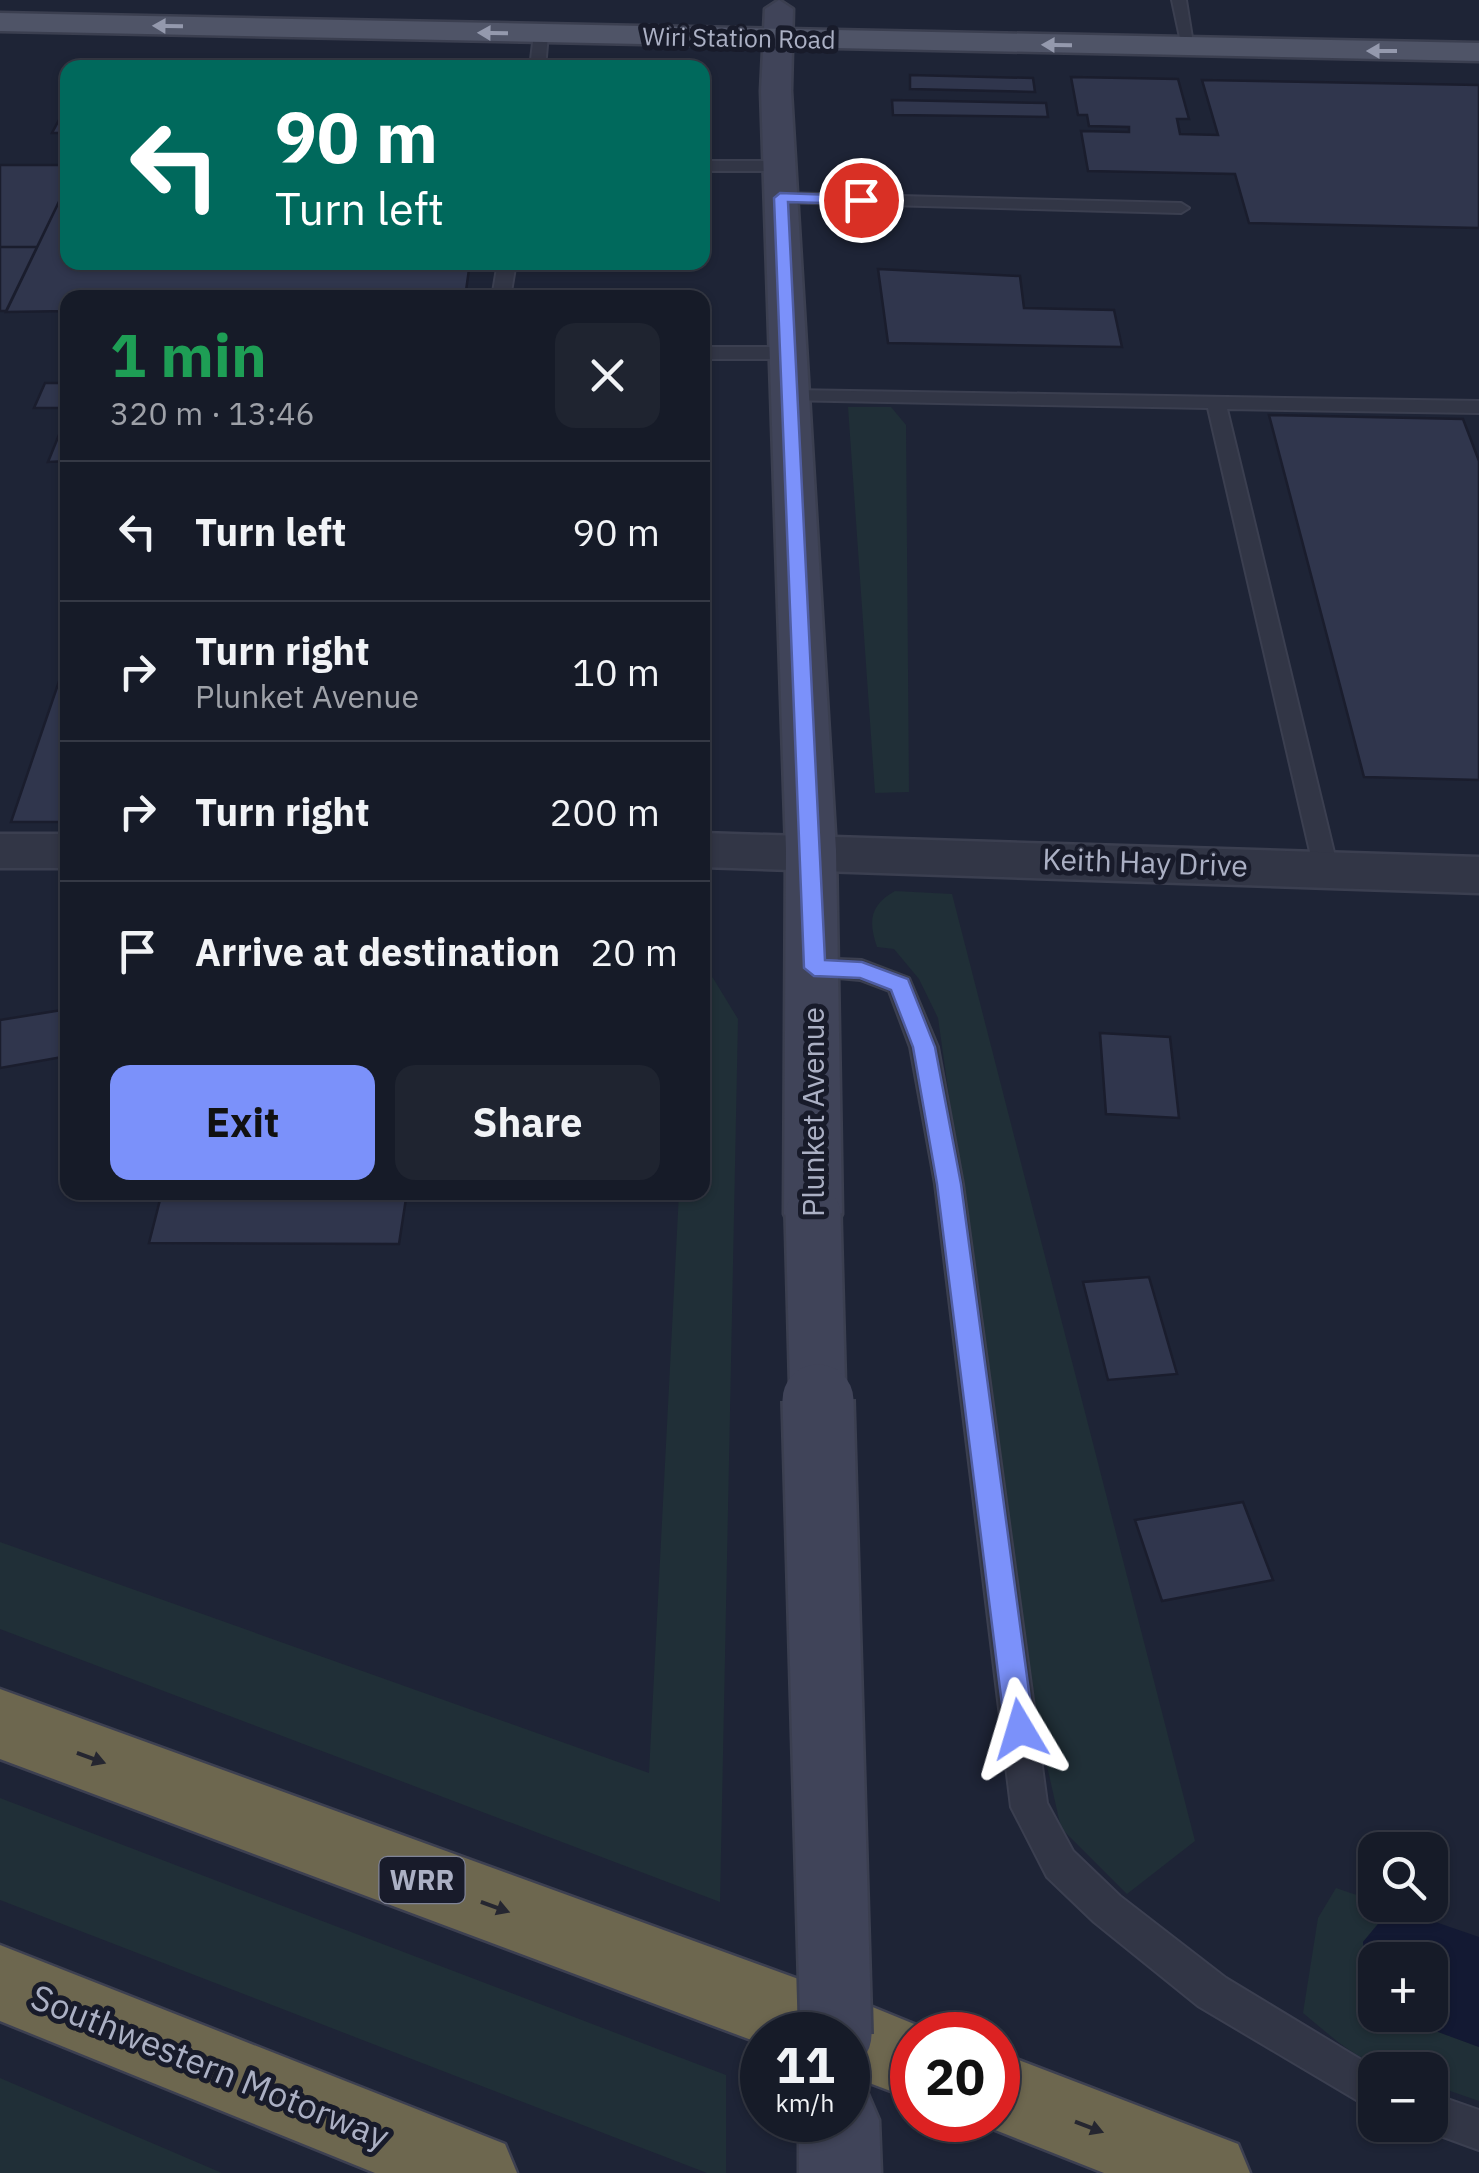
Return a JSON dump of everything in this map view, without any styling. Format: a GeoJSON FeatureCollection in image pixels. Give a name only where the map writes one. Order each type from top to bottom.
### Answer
{"type":"FeatureCollection","features":[{"type":"Feature","properties":{"kind":"highway","name":"WRR"},"geometry":{"type":"LineString","coordinates":[[0,1724],[780,2012]]}},
{"type":"Feature","properties":{"kind":"highway","name":"Southwestern Motorway"},"geometry":{"type":"LineString","coordinates":[[0,1983],[476,2173]]}},
{"type":"Feature","properties":{"kind":"highway"},"geometry":{"type":"LineString","coordinates":[[1020,2100],[1209,2173]]}},
{"type":"Feature","properties":{"kind":"main road","name":"Wiri Station Road"},"geometry":{"type":"LineString","coordinates":[[710,8],[778,24],[854,10]]}},
{"type":"Feature","properties":{"kind":"main road"},"geometry":{"type":"LineString","coordinates":[[1145,15],[1188,10]]}},
{"type":"Feature","properties":{"kind":"main road","name":"Wiri Station Road"},"geometry":{"type":"LineString","coordinates":[[0,22],[72,12],[541,34],[778,24],[1190,47],[1479,52]]}},
{"type":"Feature","properties":{"kind":"main road","name":"Plunket Avenue"},"geometry":{"type":"LineString","coordinates":[[778,24],[780,182],[811,850],[813,1214],[841,2012]]}},
{"type":"Feature","properties":{"kind":"main road"},"geometry":{"type":"LineString","coordinates":[[839,2142],[840,2173]]}},
{"type":"Feature","properties":{"kind":"street","name":"Keith Hay Drive"},"geometry":{"type":"LineString","coordinates":[[710,850],[811,850],[1479,875]]}},
{"type":"Feature","properties":{"kind":"street"},"geometry":{"type":"LineString","coordinates":[[0,851],[60,851]]}},
{"type":"Feature","properties":{"kind":"lane"},"geometry":{"type":"LineString","coordinates":[[1188,10],[1190,47]]}},
{"type":"Feature","properties":{"kind":"lane"},"geometry":{"type":"LineString","coordinates":[[538,60],[541,34]]}},
{"type":"Feature","properties":{"kind":"lane"},"geometry":{"type":"LineString","coordinates":[[710,168],[780,182],[1180,208]]}},
{"type":"Feature","properties":{"kind":"lane"},"geometry":{"type":"LineString","coordinates":[[710,352],[788,353]]}},
{"type":"Feature","properties":{"kind":"lane"},"geometry":{"type":"LineString","coordinates":[[790,396],[1479,408]]}},
{"type":"Feature","properties":{"kind":"lane"},"geometry":{"type":"LineString","coordinates":[[1216,403],[1326,869]]}},
{"type":"Feature","properties":{"kind":"lane"},"geometry":{"type":"LineString","coordinates":[[814,968],[862,970],[900,985],[924,1047],[949,1184],[1030,1807],[1060,1864],[1107,1909],[1212,1992],[1358,2081]]}},
{"type":"Feature","properties":{"kind":"lane"},"geometry":{"type":"LineString","coordinates":[[1448,2119],[1479,2130]]}},
{"type":"Feature","properties":{"kind":"shaded area"},"geometry":{"type":"Polygon","coordinates":[[[848,407],[891,407],[906,425],[909,792],[875,793],[848,407]]]}},
{"type":"Feature","properties":{"kind":"shaded area"},"geometry":{"type":"Polygon","coordinates":[[[895,891],[952,894],[1195,1841],[1127,1894],[1061,1828],[1038,1726],[938,1018],[919,979],[894,949],[877,947],[872,929],[876,908],[895,891]]]}},
{"type":"Feature","properties":{"kind":"shaded area"},"geometry":{"type":"Polygon","coordinates":[[[710,976],[738,1019],[720,1902],[0,1629],[0,1542],[649,1773],[679,1200],[710,1200],[710,976]]]}},
{"type":"Feature","properties":{"kind":"shaded area"},"geometry":{"type":"Polygon","coordinates":[[[0,1798],[726,2075],[726,2173],[707,2173],[0,1900],[0,1798]]]}},
{"type":"Feature","properties":{"kind":"shaded area"},"geometry":{"type":"Polygon","coordinates":[[[1336,1888],[1358,1895],[1358,1922],[1380,1922],[1363,1942],[1358,1942],[1358,2032],[1438,2032],[1479,2047],[1479,2101],[1448,2090],[1448,2052],[1358,2055],[1303,2013],[1318,1918],[1336,1888]]]}},
{"type":"Feature","properties":{"kind":"shaded area"},"geometry":{"type":"Polygon","coordinates":[[[0,2078],[222,2173],[0,2173],[0,2078]]]}},
{"type":"Feature","properties":{"kind":"water"},"geometry":{"type":"Polygon","coordinates":[[[1380,1922],[1436,1922],[1479,1937],[1479,2047],[1438,2032],[1448,2032],[1448,1942],[1363,1942],[1380,1922]]]}},
{"type":"Feature","properties":{"kind":"building"},"geometry":{"type":"Polygon","coordinates":[[[910,75],[1033,78],[1035,92],[910,89],[910,75]]]}},
{"type":"Feature","properties":{"kind":"building"},"geometry":{"type":"Polygon","coordinates":[[[1071,77],[1178,79],[1189,119],[1177,119],[1180,134],[1218,135],[1202,80],[1479,85],[1479,228],[1249,223],[1235,174],[1088,171],[1081,131],[1129,132],[1129,127],[1089,126],[1087,115],[1078,115],[1071,77]]]}},
{"type":"Feature","properties":{"kind":"building"},"geometry":{"type":"Polygon","coordinates":[[[892,100],[1046,103],[1048,117],[893,115],[892,100]]]}},
{"type":"Feature","properties":{"kind":"building"},"geometry":{"type":"Polygon","coordinates":[[[0,165],[60,165],[60,200],[37,247],[0,247],[0,165]]]}},
{"type":"Feature","properties":{"kind":"building"},"geometry":{"type":"Polygon","coordinates":[[[60,200],[60,270],[469,270],[466,290],[60,290],[60,311],[6,312],[60,200]]]}},
{"type":"Feature","properties":{"kind":"building"},"geometry":{"type":"Polygon","coordinates":[[[0,247],[37,247],[6,311],[0,311],[0,247]]]}},
{"type":"Feature","properties":{"kind":"building"},"geometry":{"type":"Polygon","coordinates":[[[878,269],[1020,276],[1024,308],[1114,310],[1122,347],[888,343],[878,269]]]}},
{"type":"Feature","properties":{"kind":"building"},"geometry":{"type":"Polygon","coordinates":[[[45,383],[60,383],[60,408],[34,408],[45,383]]]}},
{"type":"Feature","properties":{"kind":"building"},"geometry":{"type":"Polygon","coordinates":[[[1269,415],[1463,419],[1479,461],[1479,780],[1364,777],[1269,415]]]}},
{"type":"Feature","properties":{"kind":"building"},"geometry":{"type":"Polygon","coordinates":[[[60,432],[60,461],[48,462],[60,432]]]}},
{"type":"Feature","properties":{"kind":"building"},"geometry":{"type":"Polygon","coordinates":[[[60,678],[60,822],[11,822],[60,678]]]}},
{"type":"Feature","properties":{"kind":"building"},"geometry":{"type":"Polygon","coordinates":[[[60,1010],[60,1057],[0,1068],[0,1020],[60,1010]]]}},
{"type":"Feature","properties":{"kind":"building"},"geometry":{"type":"Polygon","coordinates":[[[1100,1033],[1170,1037],[1179,1118],[1106,1114],[1100,1033]]]}},
{"type":"Feature","properties":{"kind":"building"},"geometry":{"type":"Polygon","coordinates":[[[160,1200],[406,1200],[399,1244],[149,1243],[160,1200]]]}},
{"type":"Feature","properties":{"kind":"building"},"geometry":{"type":"Polygon","coordinates":[[[1149,1277],[1177,1374],[1108,1380],[1083,1282],[1149,1277]]]}},
{"type":"Feature","properties":{"kind":"building"},"geometry":{"type":"Polygon","coordinates":[[[1243,1502],[1273,1580],[1162,1601],[1135,1520],[1243,1502]]]}},
{"type":"Feature","properties":{"kind":"route"},"geometry":{"type":"LineString","coordinates":[[861,200],[780,198],[814,968],[862,970],[900,985],[924,1047],[949,1184],[1020,1729]]}}]}
